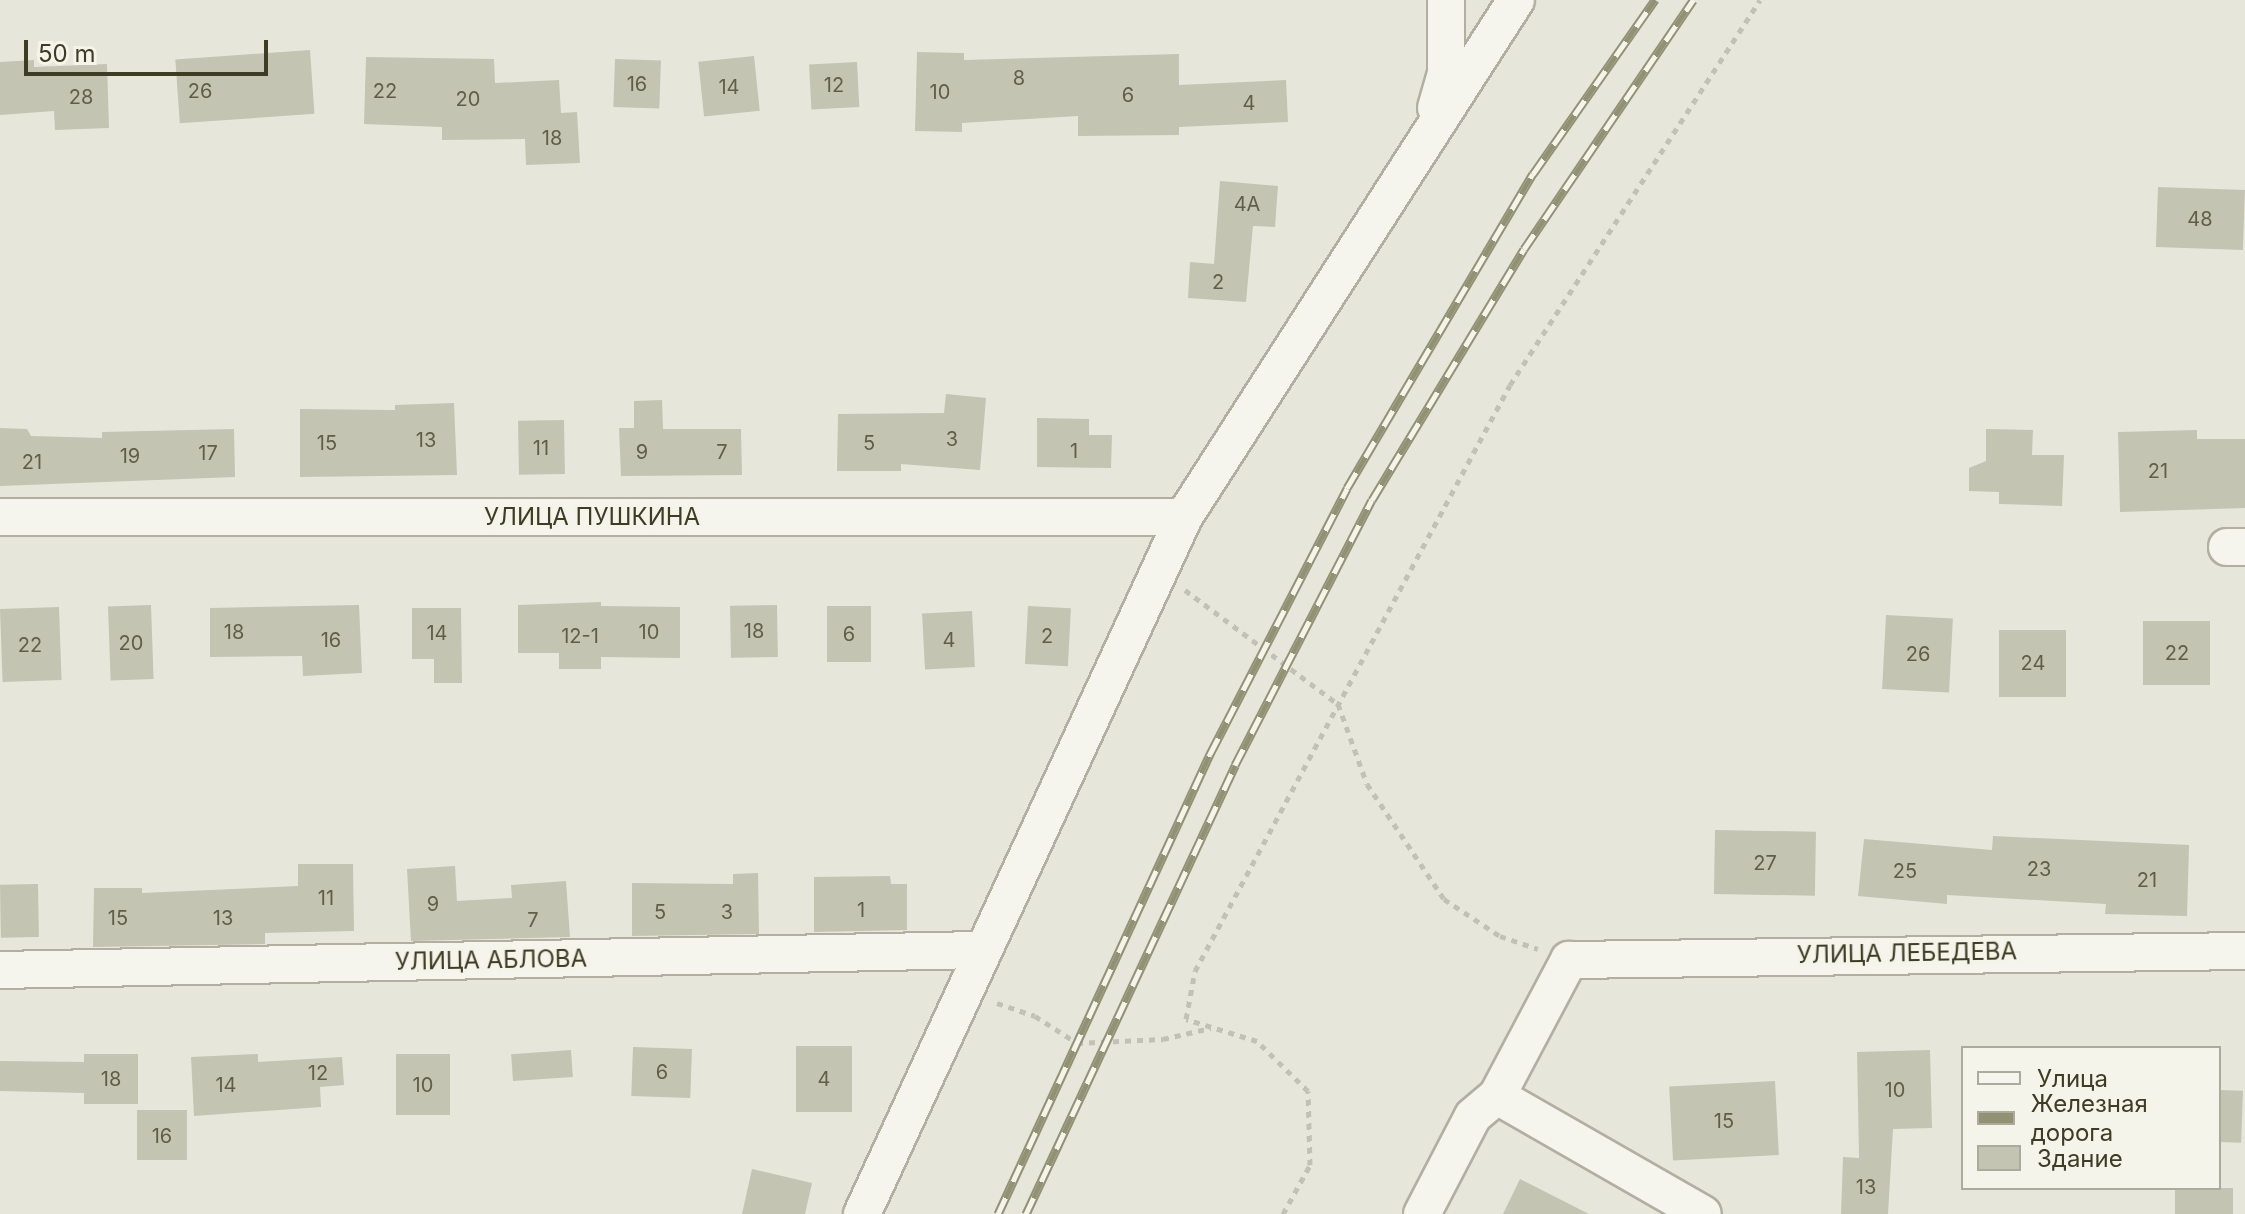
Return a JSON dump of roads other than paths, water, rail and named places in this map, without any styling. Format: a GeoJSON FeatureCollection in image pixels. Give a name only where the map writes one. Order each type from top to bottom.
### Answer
{"type":"FeatureCollection","features":[{"type":"Feature","properties":{"kind":"street"},"geometry":{"type":"LineString","coordinates":[[1427,139],[1446,74],[1446,0]]}},
{"type":"Feature","properties":{"kind":"street"},"geometry":{"type":"LineString","coordinates":[[862,1214],[981,950],[1184,517],[1516,0]]}},
{"type":"Feature","properties":{"kind":"street","name":"УЛИЦА ПУШКИНА"},"geometry":{"type":"LineString","coordinates":[[0,517],[1184,517]]}},
{"type":"Feature","properties":{"kind":"street","name":"УЛИЦА АБЛОВА"},"geometry":{"type":"LineString","coordinates":[[0,970],[981,950]]}},
{"type":"Feature","properties":{"kind":"street","name":"УЛИЦА ЛЕБЕДЕВА"},"geometry":{"type":"LineString","coordinates":[[1497,1096],[1569,960],[2245,951]]}},
{"type":"Feature","properties":{"kind":"street"},"geometry":{"type":"LineString","coordinates":[[1422,1214],[1473,1116],[1497,1096],[1703,1214]]}},
{"type":"Feature","properties":{"kind":"railway"},"geometry":{"type":"LineString","coordinates":[[998,1214],[1210,754],[1347,488],[1533,174],[1655,0]]}},
{"type":"Feature","properties":{"kind":"railway"},"geometry":{"type":"LineString","coordinates":[[1026,1214],[1235,765],[1372,500],[1524,249],[1693,0]]}}]}
